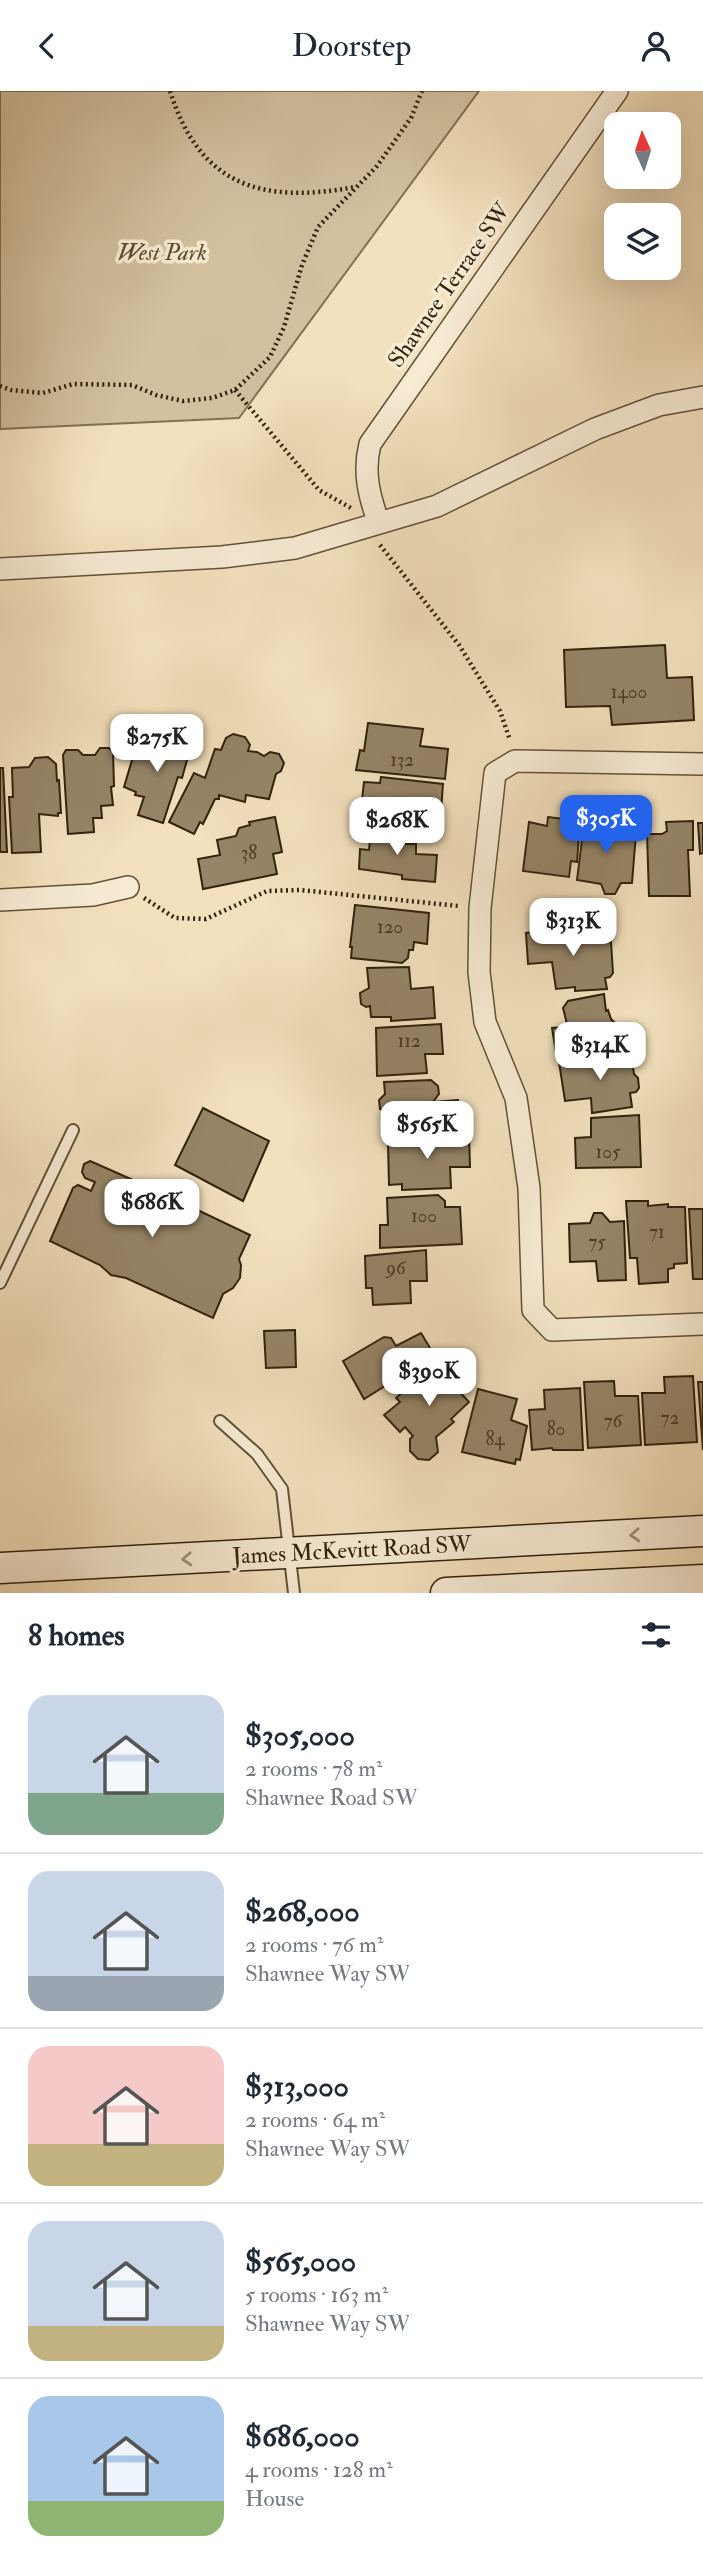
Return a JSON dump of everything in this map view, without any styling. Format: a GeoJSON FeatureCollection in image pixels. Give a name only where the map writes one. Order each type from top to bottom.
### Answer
{"type":"FeatureCollection","features":[{"type":"Feature","properties":{"kind":"main road","name":"James McKevitt Road SW"},"geometry":{"type":"LineString","coordinates":[[0,1568],[703,1531]]}},
{"type":"Feature","properties":{"kind":"main road","name":"James McKevitt Road SW"},"geometry":{"type":"LineString","coordinates":[[446,1593],[703,1580]]}},
{"type":"Feature","properties":{"kind":"street","name":"Shawnee Terrace SW"},"geometry":{"type":"LineString","coordinates":[[371,524],[366,479],[370,444],[617,91]]}},
{"type":"Feature","properties":{"kind":"street"},"geometry":{"type":"LineString","coordinates":[[0,569],[222,557],[295,548],[437,506],[595,429],[659,405],[703,397]]}},
{"type":"Feature","properties":{"kind":"street"},"geometry":{"type":"LineString","coordinates":[[703,764],[510,764],[495,773],[480,908],[479,972],[485,1021],[516,1098],[529,1188],[533,1310],[552,1330],[703,1324]]}},
{"type":"Feature","properties":{"kind":"street"},"geometry":{"type":"LineString","coordinates":[[0,900],[93,895],[128,887]]}},
{"type":"Feature","properties":{"kind":"lane"},"geometry":{"type":"LineString","coordinates":[[0,1283],[73,1130]]}},
{"type":"Feature","properties":{"kind":"lane"},"geometry":{"type":"LineString","coordinates":[[220,1420],[257,1454],[282,1489],[294,1593]]}},
{"type":"Feature","properties":{"kind":"path"},"geometry":{"type":"LineString","coordinates":[[170,91],[189,137],[208,161],[253,188],[287,193],[320,193],[356,187]]}},
{"type":"Feature","properties":{"kind":"path"},"geometry":{"type":"LineString","coordinates":[[0,386],[11,390],[43,393],[73,384],[132,385],[156,395],[183,401],[212,398],[235,390],[270,357],[284,327],[302,265],[318,227],[377,166],[411,118],[422,91]]}},
{"type":"Feature","properties":{"kind":"path"},"geometry":{"type":"LineString","coordinates":[[235,390],[319,490],[353,509],[371,524],[458,645],[500,711],[509,731],[510,764]]}},
{"type":"Feature","properties":{"kind":"path"},"geometry":{"type":"LineString","coordinates":[[128,887],[174,918],[206,919],[267,891],[300,890],[480,908]]}},
{"type":"Feature","properties":{"kind":"green space","name":"West Park"},"geometry":{"type":"Polygon","coordinates":[[[0,91],[479,91],[239,418],[0,429],[0,91]]]}},
{"type":"Feature","properties":{"kind":"building"},"geometry":{"type":"Polygon","coordinates":[[[665,645],[667,678],[692,677],[694,720],[612,725],[610,706],[566,707],[564,650],[665,645]]]}},
{"type":"Feature","properties":{"kind":"building"},"geometry":{"type":"Polygon","coordinates":[[[368,723],[423,729],[420,746],[448,749],[445,779],[356,770],[360,750],[364,751],[368,723]]]}},
{"type":"Feature","properties":{"kind":"building"},"geometry":{"type":"Polygon","coordinates":[[[140,733],[157,739],[156,744],[168,747],[172,736],[192,742],[182,778],[178,777],[163,823],[138,815],[144,797],[135,795],[136,792],[124,787],[140,733]]]}},
{"type":"Feature","properties":{"kind":"building"},"geometry":{"type":"Polygon","coordinates":[[[233,734],[245,737],[250,745],[248,751],[264,756],[270,752],[279,754],[284,763],[281,771],[276,774],[269,799],[246,795],[245,802],[219,795],[203,824],[200,822],[194,834],[169,822],[194,773],[205,778],[215,749],[221,750],[226,738],[233,734]]]}},
{"type":"Feature","properties":{"kind":"building"},"geometry":{"type":"Polygon","coordinates":[[[100,748],[109,748],[113,752],[113,805],[101,806],[102,818],[93,818],[94,832],[68,834],[63,755],[66,750],[78,750],[83,755],[95,755],[100,748]]]}},
{"type":"Feature","properties":{"kind":"building"},"geometry":{"type":"Polygon","coordinates":[[[48,757],[56,764],[61,813],[58,813],[58,816],[39,814],[41,852],[12,853],[9,797],[13,797],[12,768],[29,767],[35,758],[48,757]]]}},
{"type":"Feature","properties":{"kind":"building"},"geometry":{"type":"Polygon","coordinates":[[[0,768],[3,768],[7,852],[0,852],[0,768]]]}},
{"type":"Feature","properties":{"kind":"building"},"geometry":{"type":"Polygon","coordinates":[[[381,777],[443,784],[441,811],[415,808],[415,815],[407,814],[403,824],[360,820],[357,815],[358,800],[362,800],[364,782],[380,783],[381,777]]]}},
{"type":"Feature","properties":{"kind":"building"},"geometry":{"type":"Polygon","coordinates":[[[585,816],[613,818],[613,830],[636,833],[632,883],[621,883],[615,894],[605,894],[601,884],[577,880],[585,816]]]}},
{"type":"Feature","properties":{"kind":"building"},"geometry":{"type":"Polygon","coordinates":[[[275,817],[282,852],[273,854],[277,874],[203,889],[198,859],[220,855],[217,840],[236,836],[239,828],[250,825],[249,822],[275,817]]]}},
{"type":"Feature","properties":{"kind":"building"},"geometry":{"type":"Polygon","coordinates":[[[548,817],[580,821],[577,862],[571,861],[569,877],[523,871],[529,822],[547,826],[548,817]]]}},
{"type":"Feature","properties":{"kind":"building"},"geometry":{"type":"Polygon","coordinates":[[[693,821],[693,850],[688,850],[690,896],[649,896],[647,834],[662,834],[667,831],[666,822],[693,821]]]}},
{"type":"Feature","properties":{"kind":"building"},"geometry":{"type":"Polygon","coordinates":[[[698,823],[703,823],[703,853],[700,854],[698,823]]]}},
{"type":"Feature","properties":{"kind":"building"},"geometry":{"type":"Polygon","coordinates":[[[371,829],[407,830],[406,844],[416,844],[416,854],[437,855],[435,882],[402,879],[402,875],[359,869],[360,849],[369,850],[371,829]]]}},
{"type":"Feature","properties":{"kind":"building"},"geometry":{"type":"Polygon","coordinates":[[[355,905],[429,913],[427,944],[414,942],[413,950],[409,950],[408,958],[402,963],[351,958],[355,905]]]}},
{"type":"Feature","properties":{"kind":"building"},"geometry":{"type":"Polygon","coordinates":[[[558,929],[558,933],[601,929],[602,943],[611,942],[613,973],[605,978],[607,989],[556,989],[552,962],[528,964],[526,933],[558,929]]]}},
{"type":"Feature","properties":{"kind":"building"},"geometry":{"type":"Polygon","coordinates":[[[409,967],[411,989],[433,987],[435,1018],[391,1021],[391,1017],[371,1017],[370,1006],[361,1004],[360,993],[369,988],[367,968],[409,967]]]}},
{"type":"Feature","properties":{"kind":"building"},"geometry":{"type":"Polygon","coordinates":[[[604,994],[606,1011],[608,1010],[615,1023],[615,1048],[557,1059],[552,1028],[565,1027],[567,1024],[563,1008],[568,1001],[604,994]]]}},
{"type":"Feature","properties":{"kind":"building"},"geometry":{"type":"Polygon","coordinates":[[[441,1024],[443,1054],[425,1054],[427,1073],[377,1076],[376,1028],[441,1024]]]}},
{"type":"Feature","properties":{"kind":"building"},"geometry":{"type":"Polygon","coordinates":[[[631,1054],[639,1088],[630,1093],[632,1107],[592,1113],[591,1098],[565,1101],[559,1062],[591,1056],[591,1059],[631,1054]]]}},
{"type":"Feature","properties":{"kind":"building"},"geometry":{"type":"Polygon","coordinates":[[[431,1080],[438,1086],[439,1094],[433,1102],[458,1100],[460,1132],[405,1133],[405,1129],[390,1130],[389,1114],[380,1109],[379,1100],[385,1094],[384,1082],[431,1080]]]}},
{"type":"Feature","properties":{"kind":"building"},"geometry":{"type":"Polygon","coordinates":[[[203,1108],[269,1141],[243,1201],[175,1165],[203,1108]]]}},
{"type":"Feature","properties":{"kind":"building"},"geometry":{"type":"Polygon","coordinates":[[[639,1115],[641,1167],[576,1168],[575,1138],[591,1137],[591,1118],[639,1115]]]}},
{"type":"Feature","properties":{"kind":"building"},"geometry":{"type":"Polygon","coordinates":[[[469,1134],[470,1167],[450,1167],[451,1188],[402,1190],[402,1184],[389,1185],[388,1143],[407,1142],[406,1138],[469,1134]]]}},
{"type":"Feature","properties":{"kind":"building"},"geometry":{"type":"Polygon","coordinates":[[[90,1161],[142,1184],[156,1186],[166,1195],[250,1235],[239,1259],[240,1278],[233,1288],[223,1294],[213,1318],[126,1278],[111,1275],[100,1265],[50,1241],[73,1188],[78,1185],[91,1191],[95,1182],[85,1178],[82,1172],[84,1164],[90,1161]]]}},
{"type":"Feature","properties":{"kind":"building"},"geometry":{"type":"Polygon","coordinates":[[[438,1195],[445,1201],[445,1207],[460,1207],[462,1244],[380,1248],[380,1225],[388,1225],[387,1198],[438,1195]]]}},
{"type":"Feature","properties":{"kind":"building"},"geometry":{"type":"Polygon","coordinates":[[[626,1201],[648,1201],[648,1206],[668,1204],[668,1207],[685,1207],[687,1263],[674,1264],[674,1268],[668,1269],[668,1282],[639,1284],[637,1258],[630,1258],[626,1201]]]}},
{"type":"Feature","properties":{"kind":"building"},"geometry":{"type":"Polygon","coordinates":[[[689,1209],[703,1209],[703,1279],[693,1279],[689,1209]]]}},
{"type":"Feature","properties":{"kind":"building"},"geometry":{"type":"Polygon","coordinates":[[[594,1213],[602,1213],[610,1222],[624,1221],[626,1280],[598,1281],[596,1261],[570,1262],[569,1224],[590,1223],[594,1213]]]}},
{"type":"Feature","properties":{"kind":"building"},"geometry":{"type":"Polygon","coordinates":[[[426,1250],[427,1281],[410,1281],[411,1303],[373,1305],[372,1288],[366,1288],[365,1256],[426,1250]]]}},
{"type":"Feature","properties":{"kind":"building"},"geometry":{"type":"Polygon","coordinates":[[[295,1330],[296,1367],[266,1368],[264,1331],[295,1330]]]}},
{"type":"Feature","properties":{"kind":"building"},"geometry":{"type":"Polygon","coordinates":[[[421,1333],[436,1358],[364,1399],[343,1361],[384,1337],[391,1338],[396,1346],[421,1333]]]}},
{"type":"Feature","properties":{"kind":"building"},"geometry":{"type":"Polygon","coordinates":[[[443,1357],[463,1379],[455,1387],[469,1402],[451,1419],[454,1422],[436,1437],[438,1452],[429,1460],[418,1459],[410,1451],[410,1439],[413,1436],[405,1427],[400,1432],[384,1415],[400,1402],[396,1398],[443,1357]]]}},
{"type":"Feature","properties":{"kind":"building"},"geometry":{"type":"Polygon","coordinates":[[[693,1376],[697,1442],[645,1445],[642,1393],[665,1393],[664,1377],[693,1376]]]}},
{"type":"Feature","properties":{"kind":"building"},"geometry":{"type":"Polygon","coordinates":[[[614,1381],[615,1396],[638,1396],[641,1445],[588,1448],[584,1382],[614,1381]]]}},
{"type":"Feature","properties":{"kind":"building"},"geometry":{"type":"Polygon","coordinates":[[[698,1382],[703,1382],[703,1450],[698,1382]]]}},
{"type":"Feature","properties":{"kind":"building"},"geometry":{"type":"Polygon","coordinates":[[[580,1388],[583,1450],[532,1450],[529,1410],[545,1409],[544,1390],[580,1388]]]}},
{"type":"Feature","properties":{"kind":"building"},"geometry":{"type":"Polygon","coordinates":[[[478,1389],[517,1399],[511,1420],[527,1426],[520,1460],[516,1459],[515,1464],[462,1452],[478,1389]]]}}]}
